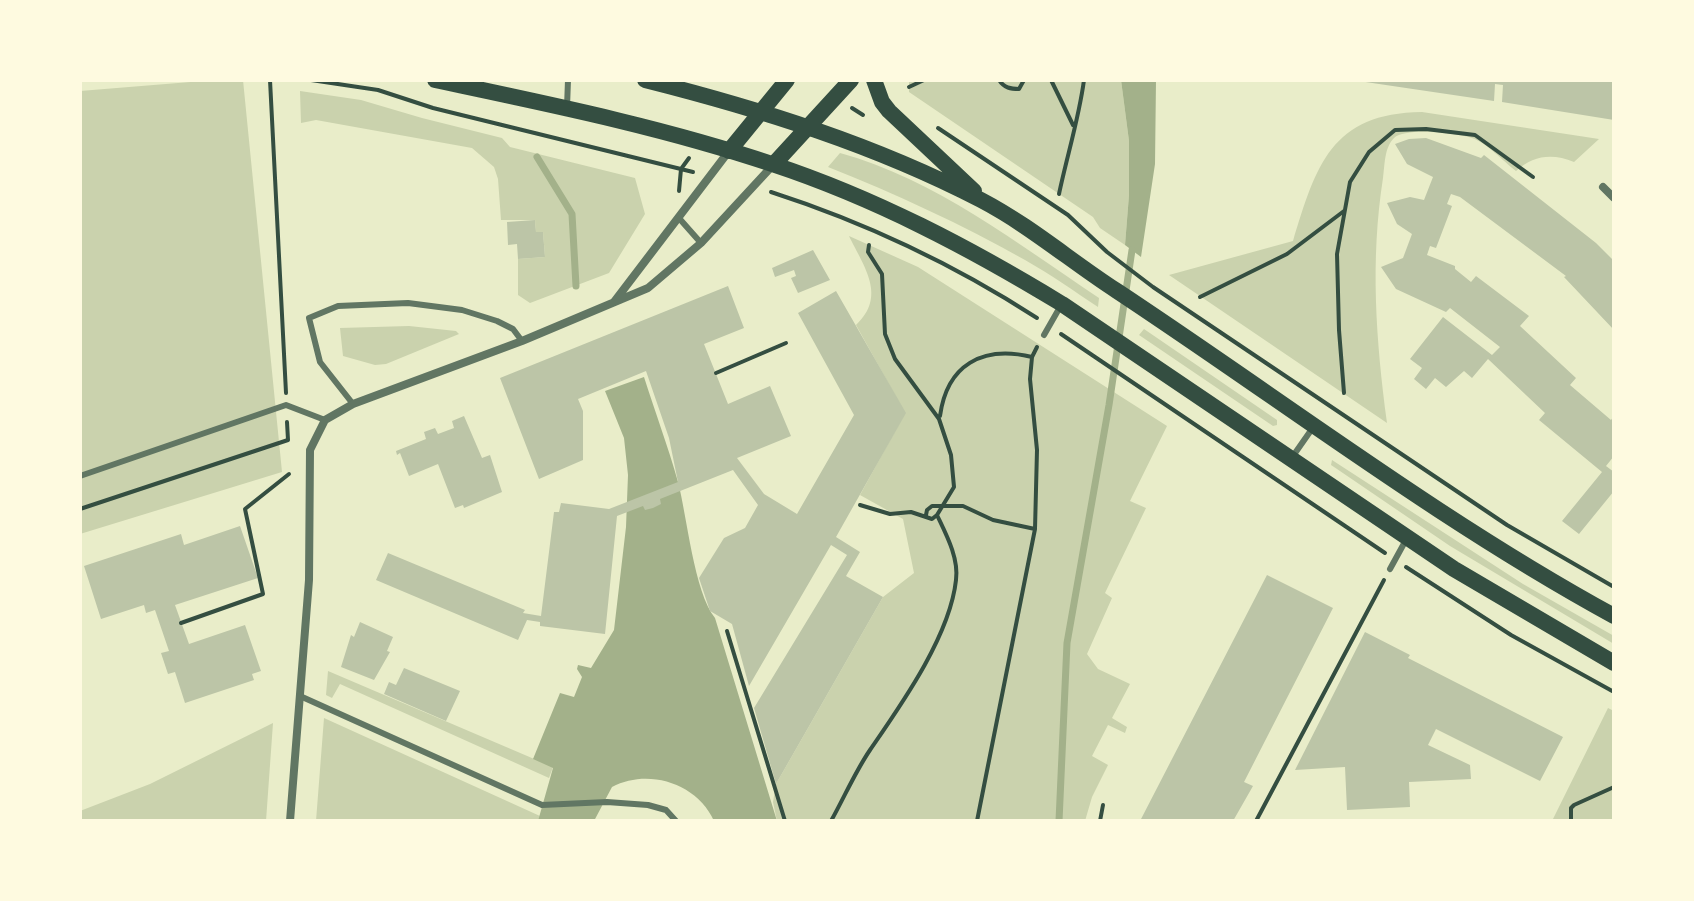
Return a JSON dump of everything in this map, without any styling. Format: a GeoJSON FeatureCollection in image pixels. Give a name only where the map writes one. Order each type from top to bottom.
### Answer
{"type":"FeatureCollection","features":[{"type":"Feature","properties":{"kind":"main road"},"geometry":{"type":"LineString","coordinates":[[435,80],[562,106],[774,164],[917,223],[1003,268],[1062,304],[1454,569],[1614,663]]}},
{"type":"Feature","properties":{"kind":"main road"},"geometry":{"type":"LineString","coordinates":[[645,80],[711,97],[872,150],[984,201],[1515,560],[1614,616]]}},
{"type":"Feature","properties":{"kind":"main road"},"geometry":{"type":"LineString","coordinates":[[729,151],[787,80]]}},
{"type":"Feature","properties":{"kind":"main road"},"geometry":{"type":"LineString","coordinates":[[774,164],[851,80]]}},
{"type":"Feature","properties":{"kind":"main road"},"geometry":{"type":"LineString","coordinates":[[874,80],[889,111],[936,152],[984,201]]}},
{"type":"Feature","properties":{"kind":"street"},"geometry":{"type":"LineString","coordinates":[[611,306],[729,151]]}},
{"type":"Feature","properties":{"kind":"street"},"geometry":{"type":"LineString","coordinates":[[290,821],[309,580],[310,450],[325,420],[353,404],[522,341],[648,288],[701,243],[774,164]]}},
{"type":"Feature","properties":{"kind":"street"},"geometry":{"type":"LineString","coordinates":[[1603,187],[1614,198]]}},
{"type":"Feature","properties":{"kind":"lane"},"geometry":{"type":"LineString","coordinates":[[562,106],[568,80]]}},
{"type":"Feature","properties":{"kind":"lane"},"geometry":{"type":"LineString","coordinates":[[678,217],[701,243]]}},
{"type":"Feature","properties":{"kind":"lane"},"geometry":{"type":"LineString","coordinates":[[353,404],[320,362],[309,318],[338,306],[408,303],[462,310],[513,329],[522,341]]}},
{"type":"Feature","properties":{"kind":"lane"},"geometry":{"type":"LineString","coordinates":[[1044,335],[1062,304]]}},
{"type":"Feature","properties":{"kind":"lane"},"geometry":{"type":"LineString","coordinates":[[80,476],[286,405],[325,420]]}},
{"type":"Feature","properties":{"kind":"lane"},"geometry":{"type":"LineString","coordinates":[[1291,459],[1315,426]]}},
{"type":"Feature","properties":{"kind":"lane"},"geometry":{"type":"LineString","coordinates":[[1390,569],[1407,538]]}},
{"type":"Feature","properties":{"kind":"lane"},"geometry":{"type":"LineString","coordinates":[[300,696],[542,805],[607,802],[648,805],[666,810],[676,821]]}},
{"type":"Feature","properties":{"kind":"path"},"geometry":{"type":"LineString","coordinates":[[80,509],[288,440],[270,80]]}},
{"type":"Feature","properties":{"kind":"path"},"geometry":{"type":"LineString","coordinates":[[311,80],[378,90],[410,102],[681,169]]}},
{"type":"Feature","properties":{"kind":"path"},"geometry":{"type":"LineString","coordinates":[[909,87],[924,80]]}},
{"type":"Feature","properties":{"kind":"path"},"geometry":{"type":"LineString","coordinates":[[999,80],[1002,85],[1019,89],[1024,80]]}},
{"type":"Feature","properties":{"kind":"path"},"geometry":{"type":"LineString","coordinates":[[1051,80],[1073,125]]}},
{"type":"Feature","properties":{"kind":"path"},"geometry":{"type":"LineString","coordinates":[[1059,194],[1084,80]]}},
{"type":"Feature","properties":{"kind":"path"},"geometry":{"type":"LineString","coordinates":[[847,104],[863,115]]}},
{"type":"Feature","properties":{"kind":"path"},"geometry":{"type":"LineString","coordinates":[[857,124],[868,110]]}},
{"type":"Feature","properties":{"kind":"path"},"geometry":{"type":"LineString","coordinates":[[934,125],[1068,215],[1107,252],[1153,287],[1507,525],[1614,587]]}},
{"type":"Feature","properties":{"kind":"path"},"geometry":{"type":"LineString","coordinates":[[1344,393],[1337,254],[1350,182],[1369,152],[1395,130],[1426,129],[1475,135],[1533,177]]}},
{"type":"Feature","properties":{"kind":"path"},"geometry":{"type":"LineString","coordinates":[[769,191],[853,222],[957,271],[1049,326],[1511,635],[1614,692]]}},
{"type":"Feature","properties":{"kind":"path"},"geometry":{"type":"LineString","coordinates":[[1200,297],[1287,254],[1344,211]]}},
{"type":"Feature","properties":{"kind":"path"},"geometry":{"type":"LineString","coordinates":[[860,505],[890,514],[911,512],[932,519],[954,487],[951,455],[939,419],[895,359],[885,334],[882,274],[868,252],[869,245]]}},
{"type":"Feature","properties":{"kind":"path"},"geometry":{"type":"LineString","coordinates":[[977,821],[1035,529],[1037,450],[1030,379],[1032,357],[1044,335]]}},
{"type":"Feature","properties":{"kind":"path"},"geometry":{"type":"LineString","coordinates":[[716,373],[786,343]]}},
{"type":"Feature","properties":{"kind":"path"},"geometry":{"type":"LineString","coordinates":[[939,419],[942,399],[953,377],[970,361],[994,353],[1013,352],[1032,357]]}},
{"type":"Feature","properties":{"kind":"path"},"geometry":{"type":"LineString","coordinates":[[181,623],[263,594],[245,509],[289,474]]}},
{"type":"Feature","properties":{"kind":"path"},"geometry":{"type":"LineString","coordinates":[[926,515],[932,506],[963,506],[993,520],[1035,529]]}},
{"type":"Feature","properties":{"kind":"path"},"geometry":{"type":"LineString","coordinates":[[831,821],[869,752],[896,716],[920,674],[944,621],[957,578],[952,546],[937,515]]}},
{"type":"Feature","properties":{"kind":"path"},"geometry":{"type":"LineString","coordinates":[[1256,821],[1390,569]]}},
{"type":"Feature","properties":{"kind":"path"},"geometry":{"type":"LineString","coordinates":[[727,631],[785,821]]}},
{"type":"Feature","properties":{"kind":"path"},"geometry":{"type":"LineString","coordinates":[[1571,821],[1574,805],[1614,787]]}},
{"type":"Feature","properties":{"kind":"path"},"geometry":{"type":"LineString","coordinates":[[1100,821],[1103,805]]}},
{"type":"Feature","properties":{"kind":"shaded area"},"geometry":{"type":"Polygon","coordinates":[[[243,80],[282,472],[80,534],[80,91],[243,80]]]}},
{"type":"Feature","properties":{"kind":"shaded area"},"geometry":{"type":"Polygon","coordinates":[[[909,80],[1121,80],[1129,141],[1125,245],[1100,228],[1093,217],[909,92],[909,80]]]}},
{"type":"Feature","properties":{"kind":"shaded area"},"geometry":{"type":"Polygon","coordinates":[[[1121,80],[1156,80],[1155,164],[1141,257],[1125,245],[1129,141],[1121,80]]]}},
{"type":"Feature","properties":{"kind":"shaded area"},"geometry":{"type":"Polygon","coordinates":[[[300,91],[361,100],[502,138],[510,147],[635,178],[645,214],[609,273],[530,303],[518,295],[518,259],[545,257],[543,232],[536,232],[535,220],[501,220],[494,167],[472,148],[316,120],[301,123],[300,91]]]}},
{"type":"Feature","properties":{"kind":"shaded area"},"geometry":{"type":"Polygon","coordinates":[[[1422,112],[1599,139],[1574,162],[1544,157],[1516,171],[1483,144],[1465,136],[1409,133],[1391,142],[1379,209],[1376,270],[1377,331],[1387,423],[1169,275],[1293,241],[1320,167],[1347,133],[1367,122],[1391,115],[1422,112]]]}},
{"type":"Feature","properties":{"kind":"shaded area"},"geometry":{"type":"Polygon","coordinates":[[[840,153],[909,179],[975,215],[1099,298],[1098,307],[1034,265],[977,234],[828,167],[840,153]]]}},
{"type":"Feature","properties":{"kind":"shaded area"},"geometry":{"type":"Polygon","coordinates":[[[849,236],[918,267],[1167,426],[1130,501],[1146,508],[1105,593],[1112,598],[1087,654],[1098,669],[1130,684],[1112,718],[1127,727],[1125,733],[1108,725],[1092,756],[1108,765],[1092,797],[1085,821],[777,821],[773,802],[776,784],[883,597],[914,573],[903,519],[860,495],[905,413],[856,325],[870,303],[871,292],[866,270],[849,236]]]}},
{"type":"Feature","properties":{"kind":"shaded area"},"geometry":{"type":"Polygon","coordinates":[[[409,326],[456,331],[459,334],[386,364],[375,365],[343,356],[340,328],[409,326]]]}},
{"type":"Feature","properties":{"kind":"shaded area"},"geometry":{"type":"Polygon","coordinates":[[[1144,329],[1277,420],[1277,425],[1273,426],[1139,335],[1144,329]]]}},
{"type":"Feature","properties":{"kind":"shaded area"},"geometry":{"type":"Polygon","coordinates":[[[644,377],[678,482],[702,591],[715,618],[777,821],[714,821],[696,797],[684,789],[656,779],[641,779],[612,787],[594,821],[538,821],[553,768],[533,759],[560,693],[574,697],[582,677],[578,665],[591,668],[614,630],[626,527],[628,475],[624,438],[605,391],[644,377]]]}},
{"type":"Feature","properties":{"kind":"shaded area"},"geometry":{"type":"Polygon","coordinates":[[[1332,460],[1523,584],[1614,636],[1614,644],[1450,546],[1331,465],[1332,460]]]}},
{"type":"Feature","properties":{"kind":"shaded area"},"geometry":{"type":"Polygon","coordinates":[[[328,671],[553,767],[549,778],[340,684],[332,698],[326,695],[328,671]]]}},
{"type":"Feature","properties":{"kind":"shaded area"},"geometry":{"type":"Polygon","coordinates":[[[1608,708],[1614,711],[1614,821],[1552,821],[1608,708]]]}},
{"type":"Feature","properties":{"kind":"shaded area"},"geometry":{"type":"Polygon","coordinates":[[[324,718],[540,816],[538,821],[316,821],[324,718]]]}},
{"type":"Feature","properties":{"kind":"shaded area"},"geometry":{"type":"Polygon","coordinates":[[[273,723],[266,821],[80,821],[80,811],[150,784],[273,723]]]}},
{"type":"Feature","properties":{"kind":"building"},"geometry":{"type":"Polygon","coordinates":[[[1352,80],[1614,80],[1614,120],[1502,102],[1503,85],[1495,84],[1494,101],[1352,80]]]}},
{"type":"Feature","properties":{"kind":"building"},"geometry":{"type":"Polygon","coordinates":[[[1426,138],[1481,158],[1484,155],[1596,243],[1614,261],[1614,330],[1566,276],[1460,197],[1451,194],[1447,204],[1452,206],[1436,248],[1430,246],[1427,255],[1455,266],[1471,282],[1476,276],[1529,316],[1520,326],[1576,378],[1570,385],[1611,420],[1614,416],[1614,456],[1606,466],[1614,472],[1614,491],[1579,534],[1562,521],[1602,472],[1539,420],[1545,413],[1488,359],[1472,378],[1464,371],[1446,387],[1435,378],[1426,389],[1414,379],[1422,368],[1410,359],[1443,317],[1492,355],[1500,347],[1450,308],[1446,312],[1396,289],[1381,267],[1403,258],[1412,234],[1397,224],[1387,203],[1410,197],[1424,200],[1433,177],[1407,164],[1395,144],[1426,138]]]}},
{"type":"Feature","properties":{"kind":"building"},"geometry":{"type":"Polygon","coordinates":[[[535,220],[536,232],[543,232],[545,257],[518,259],[517,244],[508,245],[507,222],[535,220]]]}},
{"type":"Feature","properties":{"kind":"building"},"geometry":{"type":"Polygon","coordinates":[[[813,250],[830,280],[798,293],[791,278],[796,276],[794,270],[775,277],[772,268],[813,250]]]}},
{"type":"Feature","properties":{"kind":"building"},"geometry":{"type":"Polygon","coordinates":[[[728,286],[744,328],[704,344],[728,404],[770,386],[791,436],[737,458],[764,494],[797,514],[854,415],[798,313],[836,291],[906,413],[836,537],[860,552],[846,576],[883,597],[776,784],[754,708],[847,555],[831,545],[749,686],[732,624],[710,611],[699,578],[724,538],[745,528],[758,505],[733,470],[660,499],[661,504],[653,508],[645,510],[643,506],[617,516],[605,634],[540,626],[540,622],[527,620],[518,640],[376,580],[388,553],[525,610],[523,613],[541,616],[554,512],[559,512],[561,503],[609,509],[678,482],[669,438],[646,371],[578,399],[583,411],[583,460],[539,479],[500,378],[728,286]]]}},
{"type":"Feature","properties":{"kind":"building"},"geometry":{"type":"Polygon","coordinates":[[[464,416],[482,458],[490,455],[502,492],[464,508],[463,505],[455,508],[438,464],[409,476],[400,453],[397,455],[396,451],[426,439],[424,432],[435,428],[438,434],[454,428],[452,421],[464,416]]]}},
{"type":"Feature","properties":{"kind":"building"},"geometry":{"type":"Polygon","coordinates":[[[240,526],[258,578],[175,605],[189,644],[245,625],[261,671],[252,674],[254,680],[185,703],[175,672],[168,674],[161,653],[169,651],[155,610],[146,613],[144,605],[101,619],[84,566],[181,534],[184,545],[240,526]]]}},
{"type":"Feature","properties":{"kind":"building"},"geometry":{"type":"Polygon","coordinates":[[[1267,575],[1333,608],[1244,782],[1253,786],[1233,821],[1140,821],[1267,575]]]}},
{"type":"Feature","properties":{"kind":"building"},"geometry":{"type":"Polygon","coordinates":[[[360,622],[393,637],[387,651],[390,652],[374,680],[341,667],[351,635],[354,637],[360,622]]]}},
{"type":"Feature","properties":{"kind":"building"},"geometry":{"type":"Polygon","coordinates":[[[1365,632],[1410,655],[1408,658],[1563,737],[1540,781],[1436,729],[1428,745],[1470,765],[1471,779],[1409,782],[1410,807],[1347,810],[1345,767],[1295,770],[1365,632]]]}},
{"type":"Feature","properties":{"kind":"building"},"geometry":{"type":"Polygon","coordinates":[[[404,668],[460,691],[446,721],[384,694],[389,682],[396,685],[404,668]]]}},
{"type":"Feature","properties":{"kind":"waterway"},"geometry":{"type":"LineString","coordinates":[[537,157],[572,214],[576,286]]}},
{"type":"Feature","properties":{"kind":"waterway"},"geometry":{"type":"LineString","coordinates":[[1059,821],[1067,643],[1109,405],[1132,250]]}}]}
